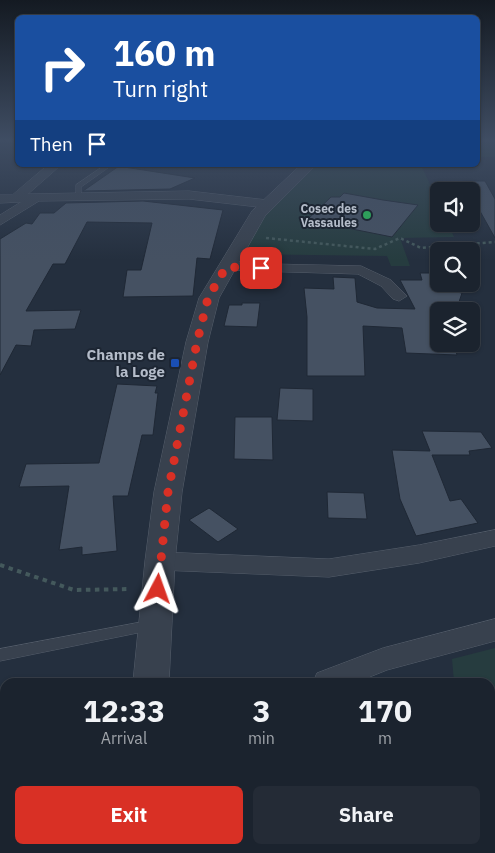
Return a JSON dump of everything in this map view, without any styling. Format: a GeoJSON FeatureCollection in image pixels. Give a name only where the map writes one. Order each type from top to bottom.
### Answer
{"type":"FeatureCollection","features":[{"type":"Feature","properties":{"kind":"street"},"geometry":{"type":"LineString","coordinates":[[15,198],[36,181]]}},
{"type":"Feature","properties":{"kind":"street"},"geometry":{"type":"LineString","coordinates":[[151,678],[159,575],[171,476],[197,342],[208,298],[258,214],[292,181]]}},
{"type":"Feature","properties":{"kind":"street"},"geometry":{"type":"LineString","coordinates":[[0,199],[189,195],[268,204]]}},
{"type":"Feature","properties":{"kind":"street"},"geometry":{"type":"LineString","coordinates":[[0,221],[36,198]]}},
{"type":"Feature","properties":{"kind":"street"},"geometry":{"type":"LineString","coordinates":[[226,267],[361,270],[386,283],[399,296]]}},
{"type":"Feature","properties":{"kind":"street"},"geometry":{"type":"LineString","coordinates":[[159,575],[329,568],[419,554],[495,538]]}},
{"type":"Feature","properties":{"kind":"street"},"geometry":{"type":"LineString","coordinates":[[337,678],[383,660],[495,630]]}},
{"type":"Feature","properties":{"kind":"lane"},"geometry":{"type":"LineString","coordinates":[[75,196],[80,192],[78,186],[86,181]]}},
{"type":"Feature","properties":{"kind":"lane"},"geometry":{"type":"LineString","coordinates":[[0,655],[155,624]]}},
{"type":"Feature","properties":{"kind":"path"},"geometry":{"type":"LineString","coordinates":[[245,237],[375,249],[400,238],[422,248],[495,242]]}},
{"type":"Feature","properties":{"kind":"path"},"geometry":{"type":"LineString","coordinates":[[0,565],[74,590],[159,575]]}},
{"type":"Feature","properties":{"kind":"green space"},"geometry":{"type":"Polygon","coordinates":[[[294,181],[428,181],[430,185],[430,232],[452,232],[454,237],[400,238],[410,266],[391,266],[387,256],[242,254],[276,197],[294,181]]]}},
{"type":"Feature","properties":{"kind":"green space"},"geometry":{"type":"Polygon","coordinates":[[[495,648],[495,678],[454,678],[452,659],[495,648]]]}},
{"type":"Feature","properties":{"kind":"building"},"geometry":{"type":"Polygon","coordinates":[[[98,181],[189,181],[170,189],[83,191],[98,181]]]}},
{"type":"Feature","properties":{"kind":"building"},"geometry":{"type":"Polygon","coordinates":[[[485,181],[495,199],[495,238],[480,211],[480,182],[464,182],[485,181]]]}},
{"type":"Feature","properties":{"kind":"building","name":"Cosec des Vassaules"},"geometry":{"type":"Polygon","coordinates":[[[344,193],[418,205],[392,237],[307,220],[331,197],[340,197],[344,193]]]}},
{"type":"Feature","properties":{"kind":"building"},"geometry":{"type":"Polygon","coordinates":[[[143,201],[223,210],[210,259],[197,258],[193,296],[123,297],[127,270],[141,270],[152,223],[87,222],[65,264],[53,264],[26,311],[81,310],[75,329],[34,330],[31,346],[16,345],[0,375],[0,239],[26,223],[32,224],[40,213],[54,213],[66,203],[143,201]]]}},
{"type":"Feature","properties":{"kind":"building"},"geometry":{"type":"Polygon","coordinates":[[[420,273],[430,273],[430,292],[462,293],[459,302],[430,302],[430,352],[456,352],[457,355],[406,353],[402,328],[363,326],[365,376],[307,376],[307,317],[304,288],[334,289],[333,277],[355,278],[357,302],[377,308],[415,309],[400,280],[422,280],[420,273]]]}},
{"type":"Feature","properties":{"kind":"building"},"geometry":{"type":"Polygon","coordinates":[[[242,303],[260,303],[257,327],[224,326],[229,305],[242,305],[242,303]]]}},
{"type":"Feature","properties":{"kind":"building"},"geometry":{"type":"Polygon","coordinates":[[[117,384],[157,386],[155,393],[158,393],[153,435],[142,435],[128,496],[113,496],[117,551],[82,555],[82,547],[59,550],[69,486],[19,487],[26,464],[99,463],[117,384]]]}},
{"type":"Feature","properties":{"kind":"building"},"geometry":{"type":"Polygon","coordinates":[[[280,388],[313,389],[313,421],[277,420],[280,388]]]}},
{"type":"Feature","properties":{"kind":"building"},"geometry":{"type":"Polygon","coordinates":[[[235,417],[272,417],[273,460],[234,459],[235,417]]]}},
{"type":"Feature","properties":{"kind":"building"},"geometry":{"type":"Polygon","coordinates":[[[422,431],[481,432],[492,448],[469,451],[470,455],[432,455],[450,501],[461,499],[478,523],[416,536],[400,499],[392,450],[430,451],[422,431]]]}},
{"type":"Feature","properties":{"kind":"building"},"geometry":{"type":"Polygon","coordinates":[[[327,492],[364,493],[367,519],[328,518],[327,492]]]}},
{"type":"Feature","properties":{"kind":"building"},"geometry":{"type":"Polygon","coordinates":[[[209,508],[238,529],[218,542],[189,520],[209,508]]]}},
{"type":"Feature","properties":{"kind":"place","name":"Cosec des Vassaules"},"geometry":{"type":"Point","coordinates":[367,215]}},
{"type":"Feature","properties":{"kind":"place","name":"Champs de la Loge"},"geometry":{"type":"Point","coordinates":[175,363]}},
{"type":"Feature","properties":{"kind":"route"},"geometry":{"type":"LineString","coordinates":[[158,589],[168,492],[197,342],[208,298],[226,267],[261,268]]}}]}
